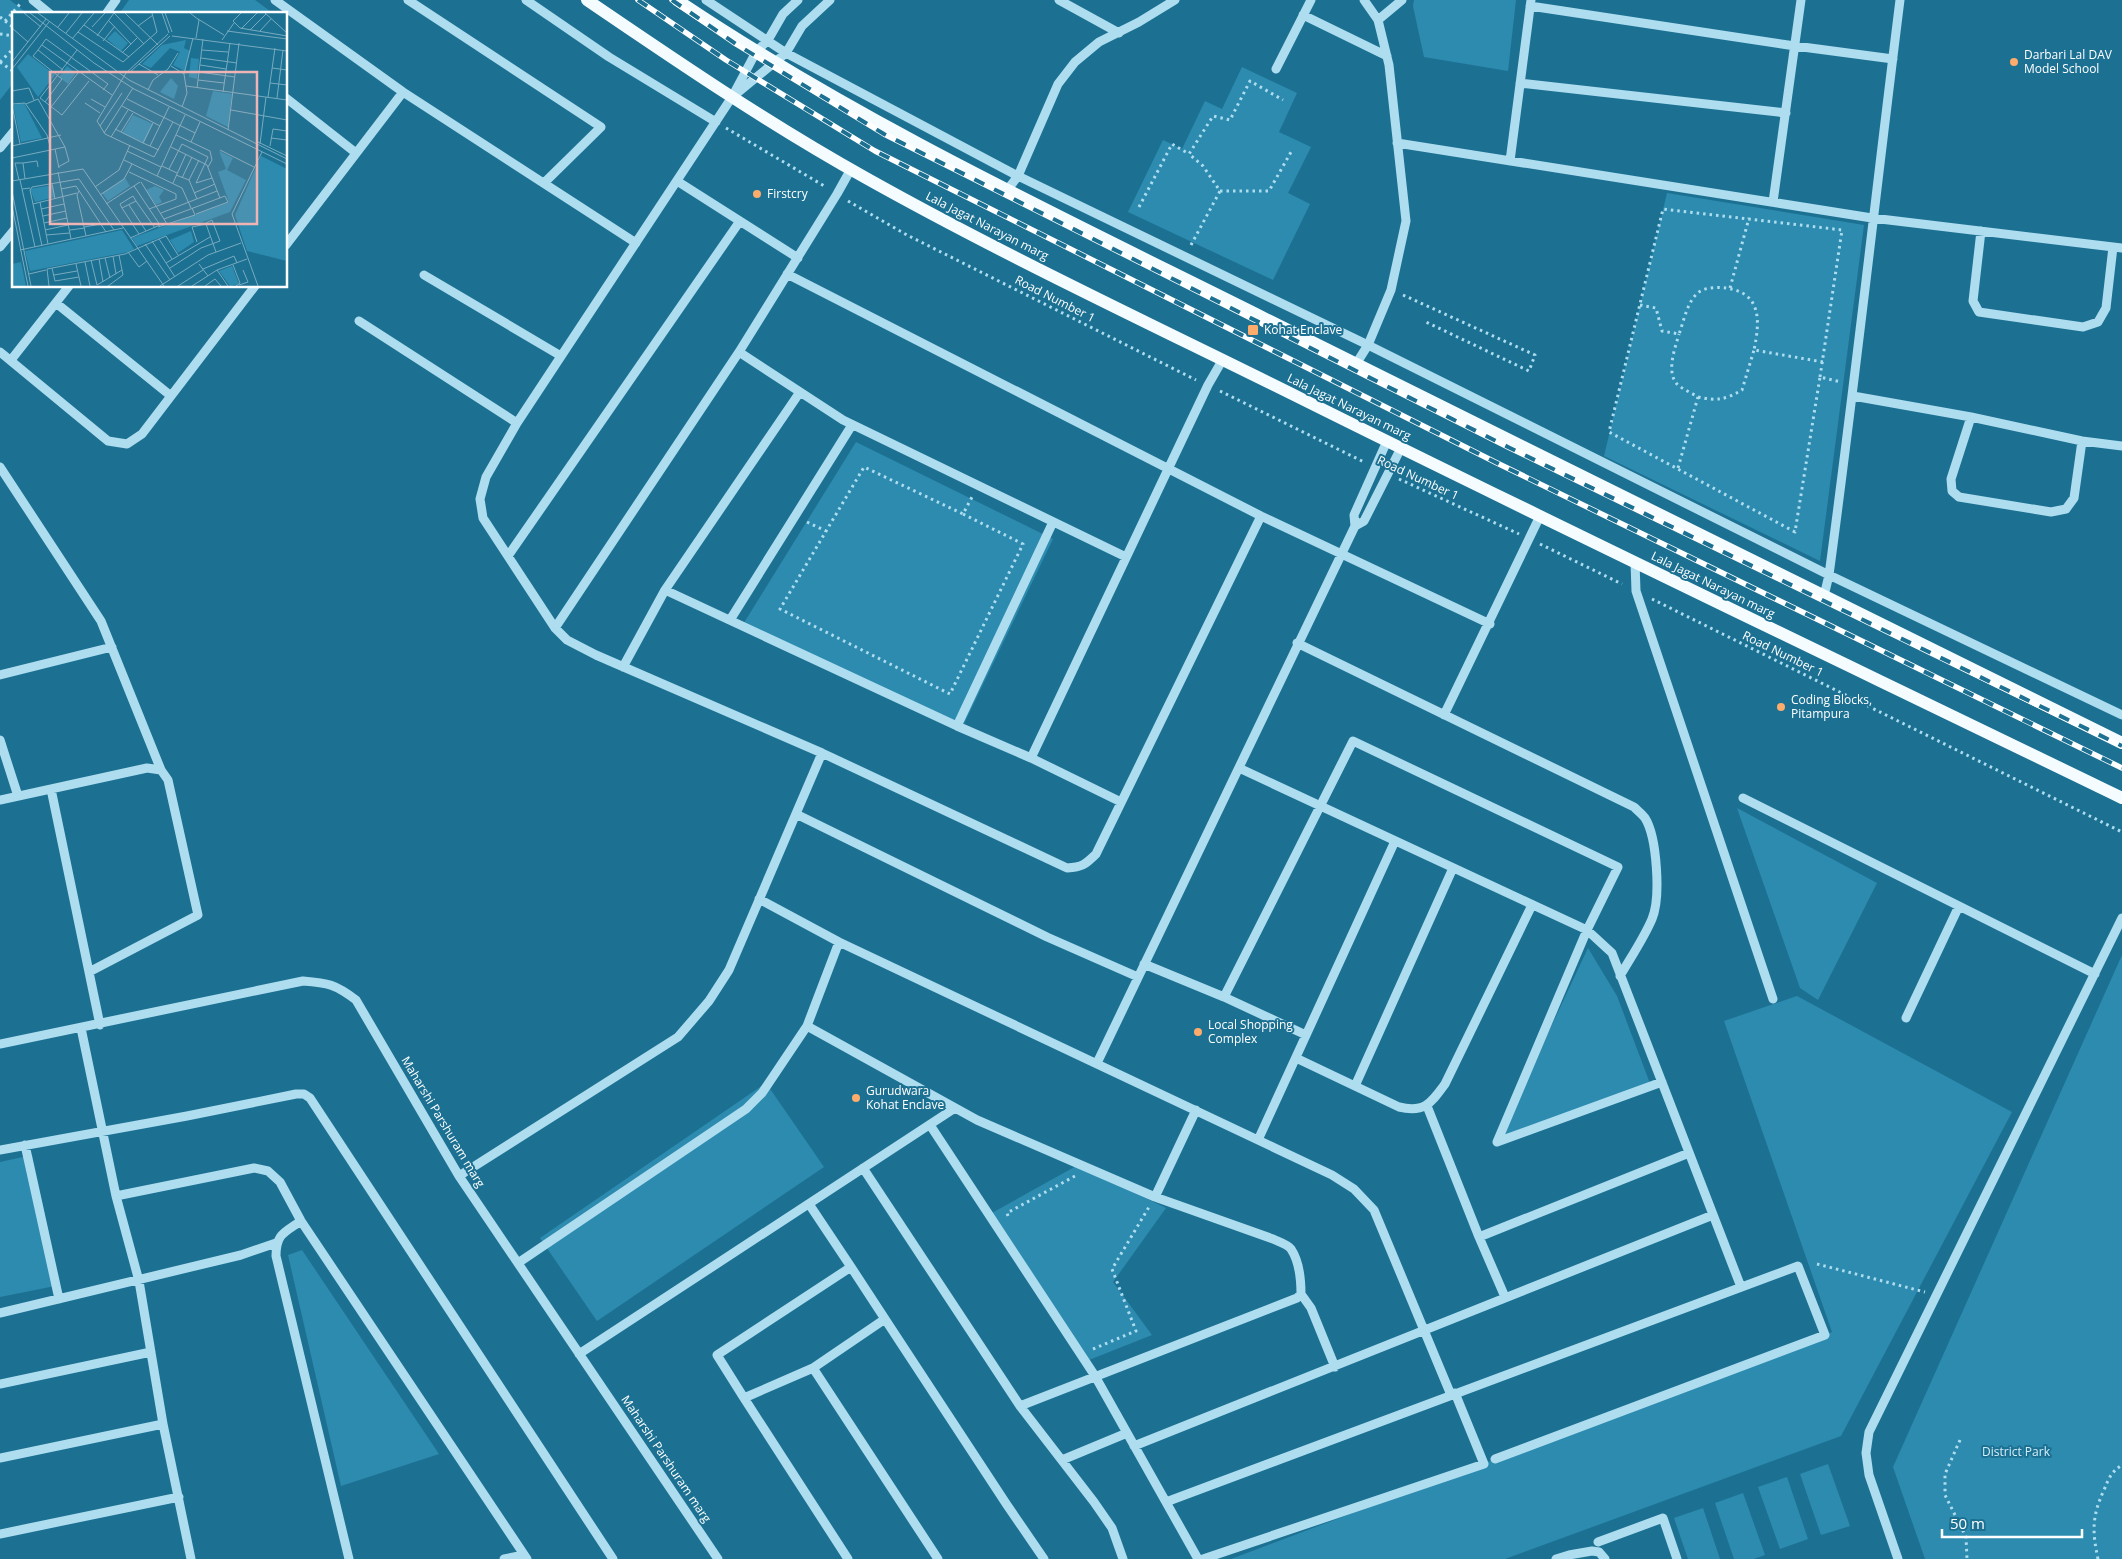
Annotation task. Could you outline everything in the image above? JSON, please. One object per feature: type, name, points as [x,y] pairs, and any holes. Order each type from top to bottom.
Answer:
[{"type":"main road","name":"Lala Jagat Narayan marg","points":[[587,0],[732,97],[850,169],[1000,248],[1401,448],[2122,798]]},
{"type":"main road","points":[[677,0],[774,63],[903,136],[1356,364],[2122,743]]},
{"type":"street","points":[[32,0],[47,12]]},
{"type":"street","points":[[107,12],[116,0]]},
{"type":"street","points":[[275,0],[285,11]]},
{"type":"street","points":[[408,0],[601,127],[544,183]]},
{"type":"street","points":[[526,0],[609,57],[716,122]]},
{"type":"street","points":[[706,0],[786,53],[1018,176],[1368,345],[1829,575],[2122,715]]},
{"type":"street","points":[[798,0],[783,14],[768,40],[756,52],[732,97],[561,356],[486,477],[480,500],[483,518],[555,628],[568,640],[623,667],[822,753],[1067,868],[1084,865],[1096,854],[1261,516]]},
{"type":"street","points":[[732,97],[786,53],[802,26],[830,0]]},
{"type":"street","points":[[1059,0],[1119,32]]},
{"type":"street","points":[[1008,189],[1018,176],[1058,84],[1075,62],[1099,42],[1174,0]]},
{"type":"street","points":[[1276,69],[1311,0]]},
{"type":"street","points":[[1356,364],[1368,345],[1391,290],[1406,221],[1387,56],[1378,20],[1364,0]]},
{"type":"street","points":[[1378,20],[1402,0]]},
{"type":"street","points":[[1774,202],[1801,0]]},
{"type":"street","points":[[1824,596],[1829,575],[1853,396],[1872,218],[1900,0]]},
{"type":"street","points":[[1510,161],[1531,3],[1795,46],[1893,59]]},
{"type":"street","points":[[288,13],[403,92],[636,243]]},
{"type":"street","points":[[1303,15],[1387,56]]},
{"type":"street","points":[[1520,83],[1786,113]]},
{"type":"street","points":[[288,242],[403,92]]},
{"type":"street","points":[[288,100],[356,154]]},
{"type":"street","points":[[0,148],[12,133]]},
{"type":"street","points":[[1398,144],[1872,218],[1981,231],[2117,248],[2106,308],[2098,322],[2083,327],[1979,312],[1973,301],[1981,231]]},
{"type":"street","points":[[555,628],[739,352],[837,194],[850,169]]},
{"type":"street","points":[[677,181],[798,258]]},
{"type":"street","points":[[508,556],[740,221]]},
{"type":"street","points":[[0,248],[12,233]]},
{"type":"street","points":[[787,274],[1261,516],[1490,624]]},
{"type":"street","points":[[424,275],[561,356]]},
{"type":"street","points":[[11,360],[67,288]]},
{"type":"street","points":[[0,352],[108,441],[127,444],[142,434],[253,288]]},
{"type":"street","points":[[56,303],[171,396]]},
{"type":"street","points":[[359,322],[518,423]]},
{"type":"street","points":[[739,352],[852,425],[1126,557]]},
{"type":"street","points":[[1031,758],[1208,385],[1223,360]]},
{"type":"street","points":[[623,667],[665,590],[800,392]]},
{"type":"street","points":[[1853,396],[1971,416],[2082,440],[2122,446]]},
{"type":"street","points":[[1971,416],[1951,479],[1952,491],[1959,497],[2051,512],[2066,509],[2074,498],[2082,440]]},
{"type":"street","points":[[730,620],[852,425]]},
{"type":"street","points":[[1096,1063],[1355,526],[1354,515],[1387,441]]},
{"type":"street","points":[[1355,526],[1364,521],[1401,448]]},
{"type":"street","points":[[0,466],[101,621],[161,770],[168,780],[198,915],[89,972]]},
{"type":"street","points":[[1444,715],[1490,624],[1540,516]]},
{"type":"street","points":[[957,726],[1053,522]]},
{"type":"street","points":[[1635,562],[1636,591],[1773,999]]},
{"type":"street","points":[[665,590],[957,726],[1031,758],[1121,802]]},
{"type":"street","points":[[1297,644],[1634,807],[1645,818],[1652,836],[1658,899],[1652,919],[1620,976]]},
{"type":"street","points":[[0,675],[112,647]]},
{"type":"street","points":[[0,740],[18,796]]},
{"type":"street","points":[[1224,997],[1319,805],[1353,741],[1618,867],[1587,930],[1497,1142],[1662,1082]]},
{"type":"street","points":[[459,1176],[678,1037],[709,1001],[729,970],[822,753]]},
{"type":"street","points":[[0,800],[147,768],[161,770]]},
{"type":"street","points":[[1239,768],[1587,930],[1612,953],[1741,1287]]},
{"type":"street","points":[[51,789],[100,1025]]},
{"type":"street","points":[[1744,798],[2095,974]]},
{"type":"street","points":[[796,814],[1047,937],[1138,977]]},
{"type":"street","points":[[1258,1140],[1395,841]]},
{"type":"street","points":[[1355,1086],[1453,868]]},
{"type":"street","points":[[759,899],[839,942],[1332,1175],[1354,1189],[1374,1210],[1424,1332],[1484,1464],[1203,1559]]},
{"type":"street","points":[[1296,1058],[1399,1107],[1413,1110],[1427,1106],[1445,1084],[1532,905]]},
{"type":"street","points":[[1906,1018],[1959,906]]},
{"type":"street","points":[[1898,1559],[1868,1475],[1866,1453],[1869,1432],[2122,918]]},
{"type":"street","points":[[518,1263],[746,1109],[762,1093],[807,1026],[839,942]]},
{"type":"street","points":[[1144,964],[1224,997],[1306,1035]]},
{"type":"street","name":"Maharshi Parshuram marg","points":[[0,1044],[100,1025],[303,981],[329,983],[344,990],[356,1000],[459,1176],[718,1559]]},
{"type":"street","points":[[807,1026],[977,1120],[1155,1197],[1284,1244],[1291,1249],[1298,1269],[1301,1294],[1311,1308],[1335,1367]]},
{"type":"street","points":[[81,1028],[116,1196],[139,1281],[164,1424],[191,1559]]},
{"type":"street","points":[[0,1150],[296,1094],[304,1094],[310,1098],[613,1559]]},
{"type":"street","points":[[1427,1106],[1478,1237],[1505,1297]]},
{"type":"street","points":[[579,1354],[955,1108]]},
{"type":"street","points":[[1155,1197],[1196,1110]]},
{"type":"street","points":[[930,1125],[1095,1376],[1198,1559]]},
{"type":"street","points":[[25,1145],[59,1299]]},
{"type":"street","points":[[1478,1237],[1689,1153]]},
{"type":"street","points":[[116,1196],[254,1168],[268,1171],[280,1182],[301,1221],[526,1557],[504,1559]]},
{"type":"street","points":[[864,1168],[1020,1406],[1112,1528],[1123,1559]]},
{"type":"street","points":[[808,1204],[1044,1559]]},
{"type":"street","points":[[1134,1446],[1424,1332],[1505,1297],[1713,1215]]},
{"type":"street","points":[[0,1313],[241,1255],[276,1242],[282,1235],[301,1221]]},
{"type":"street","points":[[276,1242],[276,1256],[348,1559]]},
{"type":"street","points":[[848,1559],[717,1355],[851,1266]]},
{"type":"street","points":[[1166,1502],[1798,1266],[1825,1334],[1495,1460]]},
{"type":"street","points":[[1020,1406],[1297,1298],[1301,1294]]},
{"type":"street","points":[[744,1398],[813,1368],[886,1319],[883,1316]]},
{"type":"street","points":[[0,1384],[151,1352]]},
{"type":"street","points":[[813,1368],[938,1559]]},
{"type":"street","points":[[0,1458],[164,1424]]},
{"type":"street","points":[[1062,1460],[1127,1433]]},
{"type":"street","points":[[0,1534],[179,1497]]},
{"type":"street","points":[[1598,1542],[1663,1518],[1677,1559]]},
{"type":"street","points":[[1556,1559],[1599,1552],[1605,1559]]},
{"type":"path","points":[[13,12],[24,0]]},
{"type":"path","points":[[5,21],[12,13]]},
{"type":"path","points":[[0,17],[12,26]]},
{"type":"path","points":[[12,50],[0,62],[12,71]]},
{"type":"path","points":[[1189,154],[1212,116],[1230,120],[1250,82],[1283,100]]},
{"type":"path","name":"Road Number 1","points":[[716,122],[908,235],[1375,468]]},
{"type":"path","points":[[1139,207],[1172,144],[1189,154],[1203,166],[1220,190]]},
{"type":"path","points":[[1220,190],[1269,192],[1291,152]]},
{"type":"path","points":[[1185,257],[1220,190]]},
{"type":"path","points":[[1663,209],[1842,230],[1796,532],[1609,432],[1640,305],[1663,209]]},
{"type":"path","points":[[1730,288],[1749,218]]},
{"type":"path","points":[[1710,288],[1730,288],[1751,298],[1758,313],[1758,334],[1742,390],[1728,398],[1710,399],[1698,397],[1677,384],[1673,373],[1673,361],[1680,334],[1688,308],[1699,292],[1710,288]]},
{"type":"path","points":[[1391,290],[1535,354],[1529,371],[1426,322]]},
{"type":"path","points":[[1640,305],[1656,308],[1662,331],[1680,334]]},
{"type":"path","points":[[1754,350],[1823,362]]},
{"type":"path","points":[[1820,377],[1854,385]]},
{"type":"path","points":[[1678,468],[1698,397]]},
{"type":"path","points":[[864,467],[963,514],[1023,544],[950,694],[780,610],[864,467]]},
{"type":"path","name":"Road Number 1","points":[[1388,474],[1636,591],[2122,832]]},
{"type":"path","points":[[963,514],[978,485]]},
{"type":"path","points":[[795,516],[826,531]]},
{"type":"path","points":[[1012,1221],[1007,1213],[1088,1168]]},
{"type":"path","points":[[1087,1342],[1092,1350],[1136,1331],[1112,1269],[1155,1197]]},
{"type":"path","points":[[1817,1264],[1937,1295]]},
{"type":"path","points":[[1960,1440],[1945,1474],[1945,1495],[1966,1537],[1967,1559]]},
{"type":"path","points":[[2098,1559],[2094,1539],[2095,1508],[2112,1471],[2122,1465]]},
{"type":"green space","points":[[0,0],[10,0],[25,12],[12,12],[12,85],[0,100]]},
{"type":"green space","points":[[129,0],[255,0],[270,11],[270,12],[120,12]]},
{"type":"green space","points":[[1414,0],[1516,0],[1508,71],[1424,57],[1413,6]]},
{"type":"green space","points":[[1242,67],[1297,93],[1279,132],[1311,147],[1288,193],[1310,204],[1273,280],[1128,212],[1163,140],[1182,149],[1205,101],[1222,109]]},
{"type":"green space","points":[[1667,193],[1864,225],[1820,561],[1604,456]]},
{"type":"green space","points":[[856,442],[1053,539],[962,728],[742,626]]},
{"type":"green space","points":[[1737,808],[1877,883],[1818,1000],[1800,988]]},
{"type":"green space","points":[[1588,948],[1617,996],[1651,1086],[1497,1142]]},
{"type":"green space","name":"District Park","points":[[2122,955],[2122,1559],[1925,1559],[1893,1467]]},
{"type":"green space","points":[[1797,996],[2012,1112],[1841,1436],[1505,1559],[1231,1559],[1832,1332],[1724,1021]]},
{"type":"green space","points":[[766,1083],[824,1167],[597,1321],[540,1238]]},
{"type":"green space","points":[[32,1155],[60,1285],[0,1297],[0,1162]]},
{"type":"green space","points":[[1078,1165],[1166,1208],[1113,1282],[1152,1335],[1084,1362],[990,1214]]},
{"type":"green space","points":[[302,1250],[439,1454],[341,1486],[288,1255]]},
{"type":"green space","points":[[1828,1464],[1850,1526],[1821,1535],[1800,1474]]},
{"type":"green space","points":[[1787,1477],[1808,1539],[1780,1549],[1758,1487]]},
{"type":"green space","points":[[1743,1493],[1765,1555],[1754,1559],[1734,1559],[1715,1503]]},
{"type":"green space","points":[[1703,1508],[1720,1559],[1688,1559],[1674,1518]]},
{"type":"railway","points":[[638,0],[726,60],[875,151],[1499,464],[2122,768]]},
{"type":"railway","points":[[672,0],[736,44],[884,134],[1508,447],[2122,746]]},
{"type":"place","name":"Darbari Lal DAV Model School","points":[[2014,62]]},
{"type":"place","name":"Firstcry","points":[[757,194]]},
{"type":"place","name":"Kohat Enclave","points":[[1253,330]]},
{"type":"place","name":"Coding Blocks, Pitampura","points":[[1781,707]]},
{"type":"place","name":"Local Shopping Complex","points":[[1198,1032]]},
{"type":"place","name":"Gurudwara Kohat Enclave","points":[[856,1098]]}]
